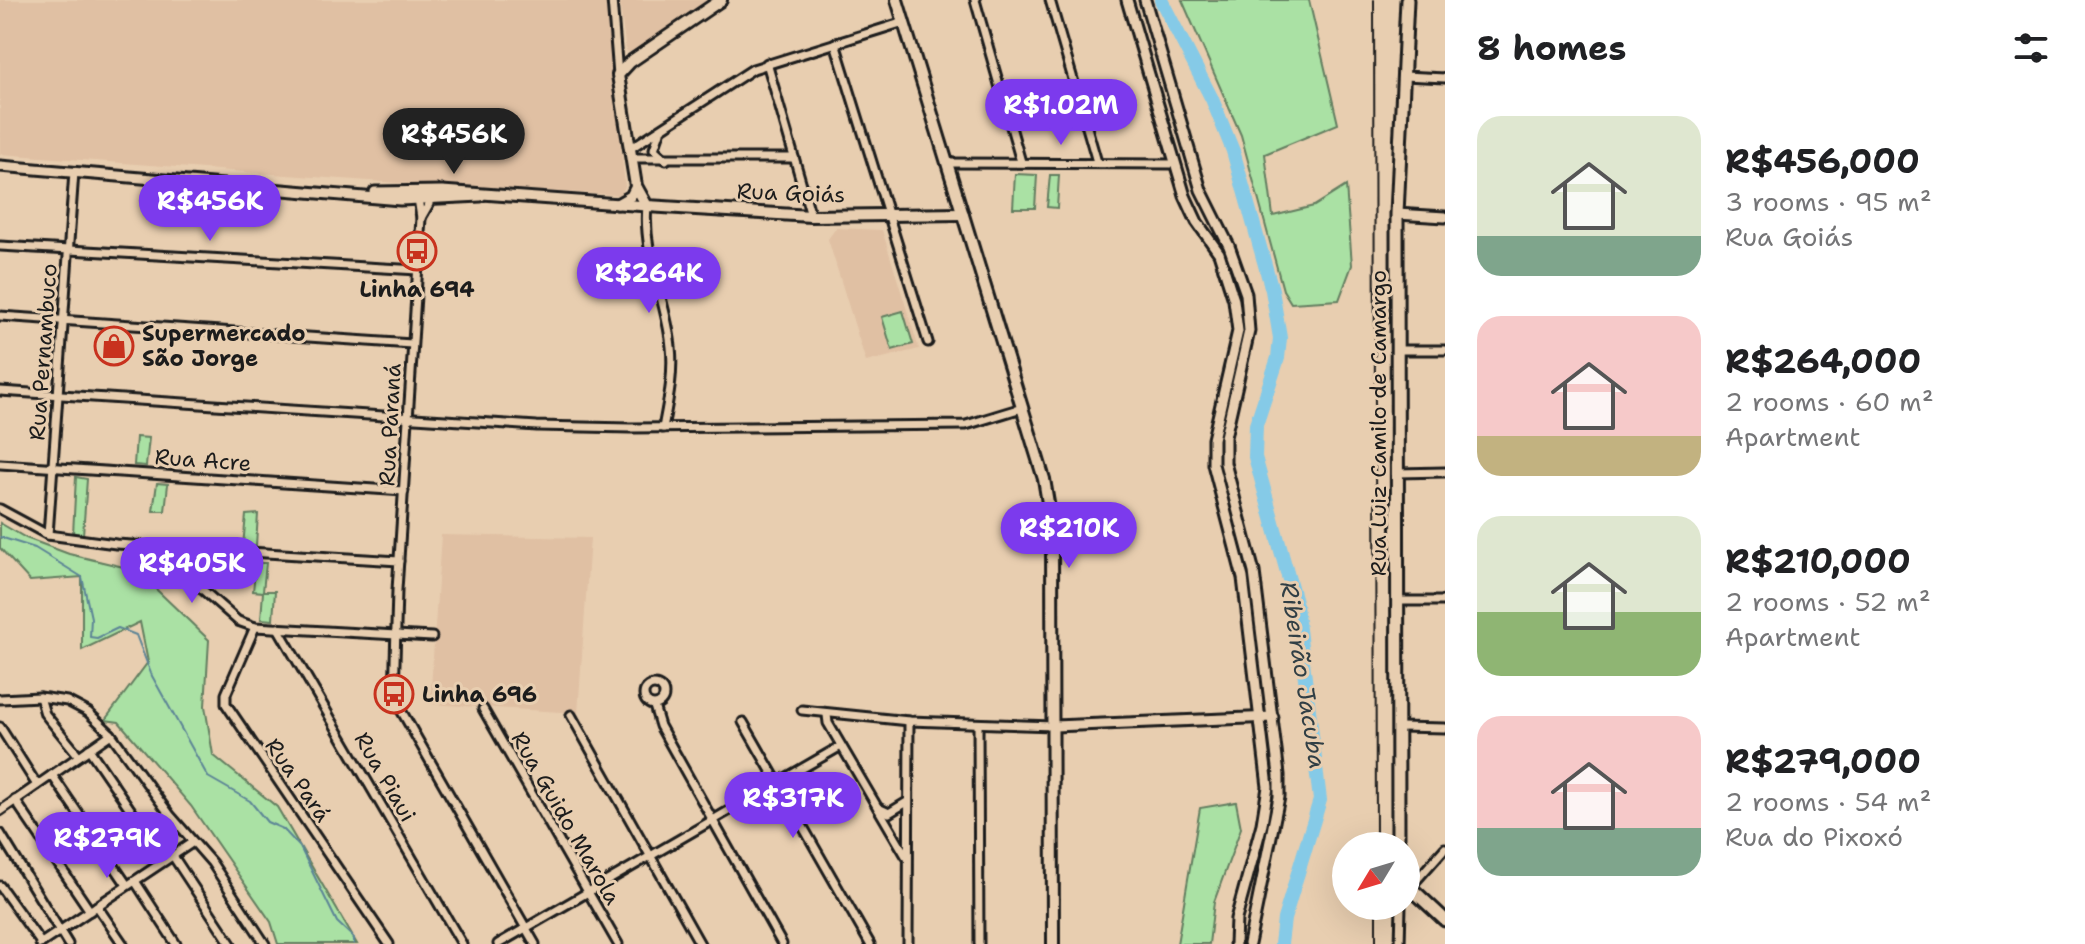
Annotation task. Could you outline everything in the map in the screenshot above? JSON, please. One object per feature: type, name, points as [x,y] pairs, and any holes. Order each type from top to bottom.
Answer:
[{"type":"main road","points":[[647,206],[636,186],[618,75],[630,62],[721,0]]},
{"type":"main road","points":[[897,0],[1044,479],[1052,527],[1053,944]]},
{"type":"main road","name":"Rua Luiz Camilo de Camargo","points":[[1398,832],[1397,214],[1407,0]]},
{"type":"main road","name":"Rua Goiás","points":[[647,206],[811,216],[963,214]]},
{"type":"main road","points":[[1420,896],[1445,920]]},
{"type":"street","points":[[612,0],[618,75]]},
{"type":"street","points":[[975,0],[1021,162]]},
{"type":"street","points":[[1050,0],[1097,162]]},
{"type":"street","points":[[1127,0],[1178,175],[1197,222],[1219,253],[1234,300],[1238,331],[1213,439],[1213,464],[1243,578],[1268,787],[1262,824],[1236,919],[1235,944]]},
{"type":"street","points":[[1145,0],[1196,171],[1246,294],[1249,331],[1225,437],[1225,463],[1254,572],[1273,717],[1279,797],[1249,944]]},
{"type":"street","points":[[631,153],[661,130],[767,63],[904,22]]},
{"type":"street","points":[[835,43],[928,342]]},
{"type":"street","points":[[767,63],[811,216]]},
{"type":"street","points":[[1404,76],[1445,78]]},
{"type":"street","points":[[661,130],[653,145],[666,160]]},
{"type":"street","points":[[1172,152],[1189,148]]},
{"type":"street","points":[[631,153],[666,160],[794,158]]},
{"type":"street","points":[[947,163],[1175,164]]},
{"type":"street","name":"Rua Goiás","points":[[0,166],[417,201],[427,193]]},
{"type":"street","points":[[1178,175],[1196,171]]},
{"type":"street","name":"Rua Pernambuco","points":[[48,535],[74,172]]},
{"type":"street","points":[[617,204],[628,199],[636,186]]},
{"type":"street","name":"Rua Goiás","points":[[348,193],[427,193],[647,206]]},
{"type":"street","name":"Rua Paraná","points":[[427,193],[421,218],[412,344],[394,698],[535,944]]},
{"type":"street","name":"Rua Paraná","points":[[417,201],[421,218]]},
{"type":"street","points":[[647,206],[649,238],[671,345],[670,389],[663,428]]},
{"type":"street","points":[[1397,214],[1445,217]]},
{"type":"street","points":[[0,246],[418,270]]},
{"type":"street","points":[[0,316],[412,344]]},
{"type":"street","points":[[1398,350],[1445,350]]},
{"type":"street","points":[[0,391],[408,415],[537,426],[966,425],[1022,408]]},
{"type":"street","name":"Rua Acre","points":[[0,464],[404,491]]},
{"type":"street","points":[[1398,473],[1445,472]]},
{"type":"street","points":[[0,509],[48,535],[153,546],[399,561]]},
{"type":"street","points":[[153,546],[224,612],[255,627],[432,637]]},
{"type":"street","points":[[1399,601],[1445,601]]},
{"type":"street","name":"Rua Pará","points":[[255,627],[226,694],[226,704],[389,944]]},
{"type":"street","name":"Rua Piaui","points":[[278,628],[462,944]]},
{"type":"street","points":[[40,697],[45,714],[79,756]]},
{"type":"street","points":[[0,699],[40,697],[78,705],[111,734],[212,863],[265,944]]},
{"type":"street","points":[[654,706],[660,726],[782,944]]},
{"type":"street","name":"Rua Guido Marola","points":[[483,709],[618,944]]},
{"type":"street","points":[[802,710],[827,715],[909,721],[1054,726],[1273,717]]},
{"type":"street","points":[[571,715],[700,944]]},
{"type":"street","points":[[827,715],[841,746],[907,858]]},
{"type":"street","points":[[908,944],[909,721]]},
{"type":"street","points":[[743,722],[870,944]]},
{"type":"street","points":[[978,724],[979,944]]},
{"type":"street","points":[[0,727],[37,785]]},
{"type":"street","points":[[1399,727],[1445,728]]},
{"type":"street","points":[[0,810],[111,734]]},
{"type":"street","points":[[498,944],[841,746]]},
{"type":"street","points":[[89,749],[165,860]]},
{"type":"street","points":[[52,775],[176,944]]},
{"type":"street","points":[[15,800],[123,944]]},
{"type":"street","points":[[877,808],[889,813],[907,802]]},
{"type":"street","points":[[0,833],[68,944]]},
{"type":"street","points":[[0,886],[40,944],[193,842]]},
{"type":"street","points":[[1420,872],[1445,848]]},
{"type":"street","points":[[173,856],[231,944]]},
{"type":"street","points":[[1400,944],[1401,920]]},
{"type":"shaded area","points":[[0,0],[607,0],[625,187],[620,195],[424,185],[0,154]]},
{"type":"shaded area","points":[[623,0],[716,0],[634,54],[626,51],[620,5]]},
{"type":"shaded area","points":[[836,228],[882,230],[919,349],[866,362],[828,239]]},
{"type":"shaded area","points":[[441,535],[590,538],[578,713],[430,704]]},
{"type":"green space","points":[[1182,0],[1309,0],[1338,124],[1265,154],[1273,216],[1314,206],[1346,186],[1352,265],[1339,300],[1291,303],[1283,290],[1241,135]]},
{"type":"green space","points":[[1015,174],[1037,175],[1035,208],[1013,208]]},
{"type":"green space","points":[[1050,175],[1059,175],[1057,208],[1047,207]]},
{"type":"green space","points":[[903,311],[913,344],[892,350],[882,317]]},
{"type":"green space","points":[[136,437],[149,438],[146,466],[134,465]]},
{"type":"green space","points":[[76,477],[87,479],[83,535],[73,534]]},
{"type":"green space","points":[[157,483],[168,484],[165,511],[153,511]]},
{"type":"green space","points":[[258,514],[256,545],[243,546],[246,515]]},
{"type":"green space","points":[[0,523],[26,538],[69,554],[136,570],[209,640],[205,706],[213,755],[277,807],[357,944],[278,944],[271,922],[191,806],[119,722],[105,720],[148,662],[140,622],[82,650],[82,577],[30,581],[0,548]]},
{"type":"green space","points":[[256,563],[266,563],[263,591],[275,591],[273,620],[261,619],[263,592],[253,591]]},
{"type":"green space","points":[[1236,802],[1241,828],[1214,902],[1209,944],[1177,944],[1200,808]]},
{"type":"waterway","name":"Ribeirão Jacuba","points":[[1161,0],[1212,99],[1233,151],[1272,290],[1280,338],[1278,358],[1256,425],[1255,457],[1296,605],[1320,800],[1284,919],[1281,944]]},
{"type":"waterway","points":[[0,537],[35,548],[82,577],[91,618],[90,637],[97,638],[118,628],[136,635],[152,676],[208,777],[250,801],[267,822],[283,829],[300,847],[337,922],[354,938],[354,944]]},
{"type":"railway","points":[[1374,0],[1376,832]]},
{"type":"railway","points":[[1376,920],[1376,944]]},
{"type":"place","name":"Linha 694","points":[[417,251]]},
{"type":"place","name":"Supermercado São Jorge","points":[[114,346]]},
{"type":"place","name":"Linha 696","points":[[394,694]]}]
